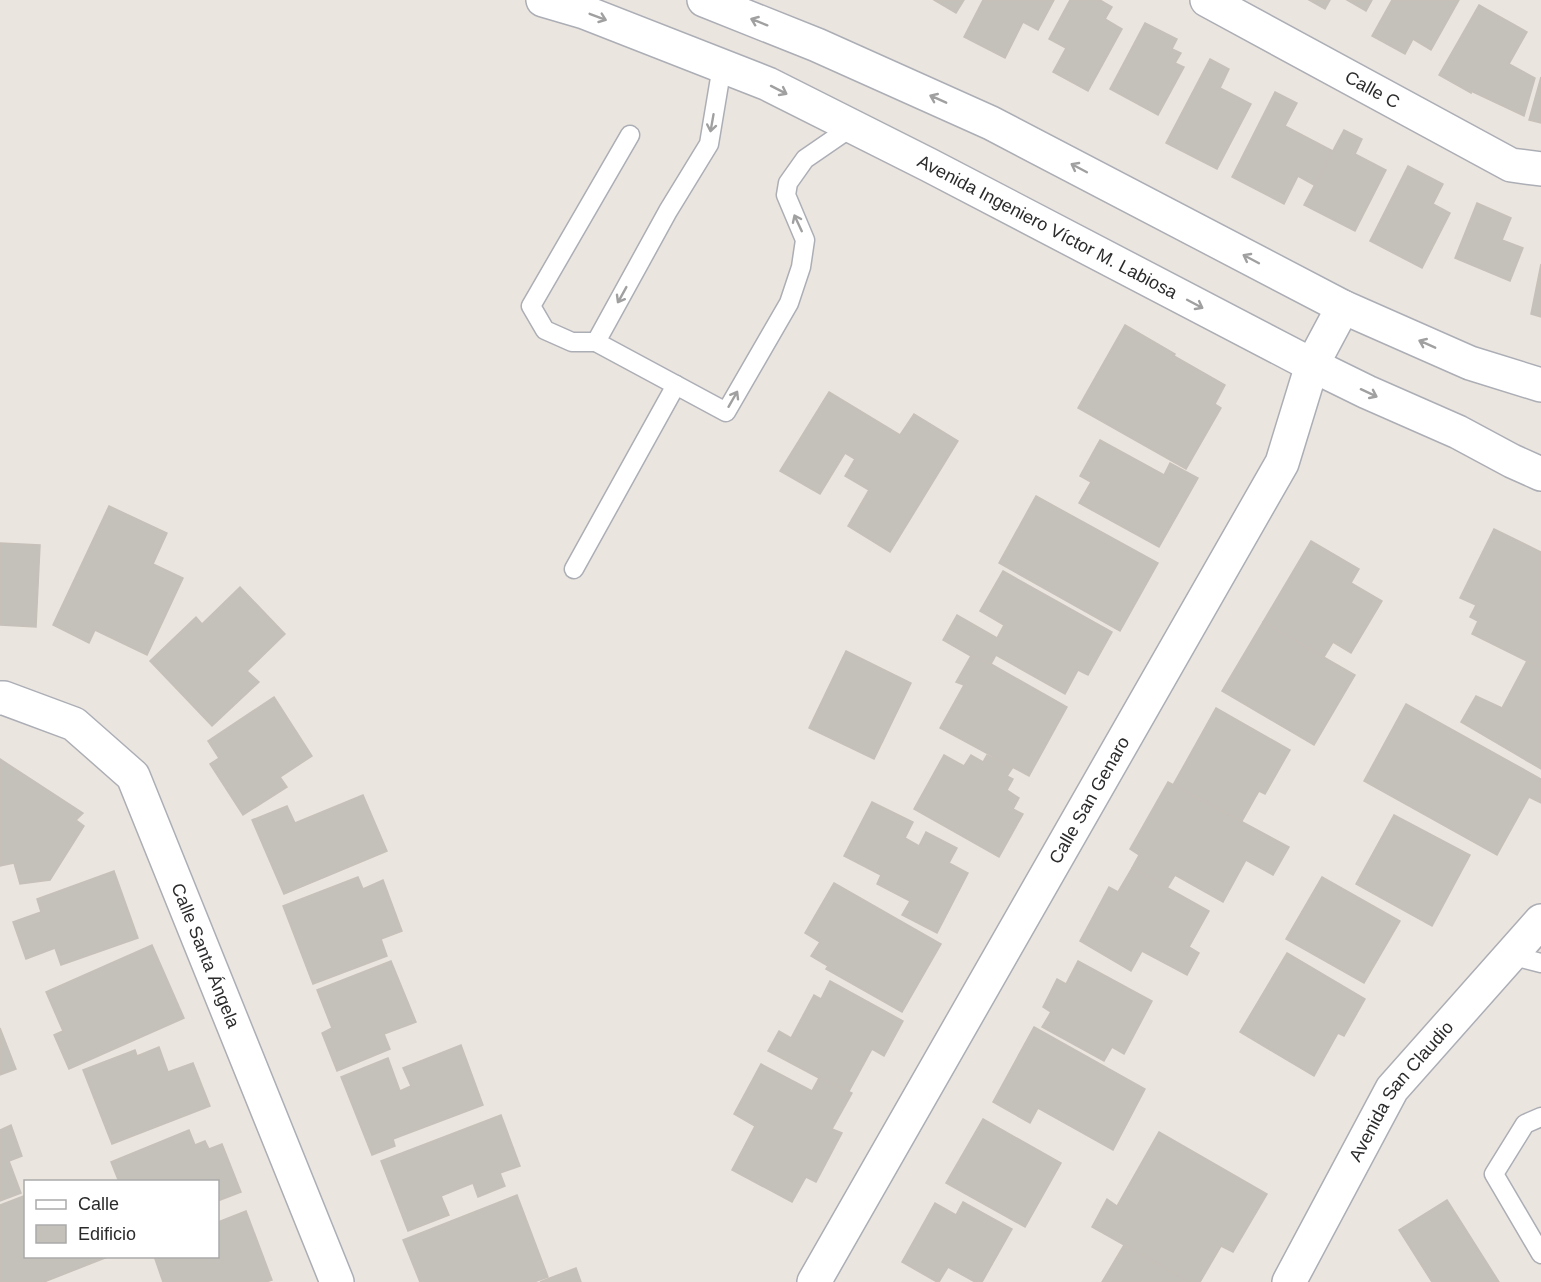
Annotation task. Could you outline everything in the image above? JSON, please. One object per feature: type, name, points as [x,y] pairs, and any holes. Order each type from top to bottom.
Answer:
[{"type":"street","name":"Avenida Ingeniero Víctor M. Labiosa","points":[[543,0],[584,12],[768,84],[1312,365],[1458,432],[1541,474]]},
{"type":"street","points":[[704,0],[817,45],[991,123],[1343,307],[1470,363],[1541,385]]},
{"type":"street","name":"Calle C","points":[[1208,0],[1511,165],[1541,169]]},
{"type":"street","name":"Calle San Genaro","points":[[814,1282],[1282,463],[1312,365],[1343,307]]},
{"type":"street","points":[[1470,363],[1541,365]]},
{"type":"street","name":"Calle Santa Ángela","points":[[0,698],[74,723],[133,776],[337,1282]]},
{"type":"street","name":"Avenida San Claudio","points":[[1289,1282],[1392,1089],[1541,921]]},
{"type":"lane","points":[[596,342],[668,211],[709,144],[722,66]]},
{"type":"lane","points":[[630,135],[531,306],[545,330],[572,342],[596,342],[726,412],[789,303],[801,267],[805,240],[786,195],[788,183],[805,159],[853,126]]},
{"type":"lane","points":[[574,569],[676,385]]},
{"type":"lane","points":[[1510,955],[1541,963]]},
{"type":"lane","points":[[1541,1117],[1526,1124],[1494,1174],[1541,1254]]},
{"type":"building","points":[[934,0],[964,0],[956,13]]},
{"type":"building","points":[[983,0],[1054,0],[1038,30],[1023,22],[1005,58],[964,37]]},
{"type":"building","points":[[1070,0],[1100,0],[1112,7],[1105,19],[1122,29],[1088,91],[1053,72],[1066,48],[1049,39]]},
{"type":"building","points":[[1309,0],[1330,0],[1325,9]]},
{"type":"building","points":[[1347,0],[1372,0],[1366,11]]},
{"type":"building","points":[[1392,0],[1459,0],[1431,50],[1413,39],[1405,54],[1372,36]]},
{"type":"building","points":[[1479,5],[1527,32],[1509,64],[1535,78],[1524,116],[1471,91],[1471,93],[1439,75]]},
{"type":"building","points":[[1145,23],[1177,39],[1172,49],[1181,53],[1175,63],[1184,67],[1158,115],[1110,89]]},
{"type":"building","points":[[1210,59],[1229,69],[1220,88],[1251,104],[1217,169],[1166,143]]},
{"type":"building","points":[[1541,77],[1541,123],[1529,120]]},
{"type":"building","points":[[1275,92],[1297,103],[1285,126],[1333,151],[1314,185],[1298,176],[1284,204],[1232,177]]},
{"type":"building","points":[[1344,130],[1362,139],[1355,154],[1386,170],[1355,231],[1304,205]]},
{"type":"building","points":[[1408,166],[1443,184],[1433,204],[1450,213],[1422,268],[1370,241]]},
{"type":"building","points":[[1477,203],[1511,218],[1502,240],[1523,248],[1510,281],[1455,258]]},
{"type":"building","points":[[1541,264],[1541,317],[1531,314]]},
{"type":"building","points":[[1125,325],[1225,385],[1215,404],[1221,408],[1186,469],[1078,408]]},
{"type":"building","points":[[829,392],[900,435],[914,414],[958,441],[890,552],[848,526],[869,490],[845,476],[855,459],[845,453],[820,494],[780,471]]},
{"type":"building","points":[[1100,440],[1164,475],[1170,463],[1198,478],[1159,547],[1079,503],[1091,482],[1080,476]]},
{"type":"building","points":[[1036,496],[1158,563],[1120,631],[999,563]]},
{"type":"building","points":[[109,506],[167,533],[153,564],[183,578],[147,655],[95,630],[89,643],[53,625]]},
{"type":"building","points":[[1494,529],[1541,552],[1541,668],[1472,634],[1478,621],[1470,617],[1476,605],[1460,598]]},
{"type":"building","points":[[1311,541],[1359,569],[1351,583],[1382,601],[1351,653],[1333,642],[1324,657],[1263,622]]},
{"type":"building","points":[[0,543],[40,545],[36,627],[0,625]]},
{"type":"building","points":[[1003,571],[1112,632],[1088,675],[1078,670],[1065,694],[996,655],[991,664],[943,640],[957,615],[997,638],[1004,625],[980,611]]},
{"type":"building","points":[[240,587],[285,634],[247,671],[259,682],[212,726],[150,661],[196,617],[202,624]]},
{"type":"building","points":[[1263,622],[1355,675],[1314,745],[1222,691]]},
{"type":"building","points":[[846,651],[911,683],[874,759],[809,728]]},
{"type":"building","points":[[971,656],[991,664],[1067,707],[1029,776],[940,728],[964,685],[956,682]]},
{"type":"building","points":[[1527,661],[1541,668],[1541,769],[1461,722],[1476,696],[1502,708]]},
{"type":"building","points":[[274,697],[312,756],[280,777],[287,787],[243,815],[210,764],[219,758],[208,741]]},
{"type":"building","points":[[1406,704],[1541,779],[1541,803],[1529,797],[1497,855],[1364,781]]},
{"type":"building","points":[[1216,708],[1290,750],[1265,794],[1259,791],[1242,821],[1173,785]]},
{"type":"building","points":[[944,755],[964,766],[971,755],[983,762],[987,755],[1013,767],[1007,776],[1013,779],[1007,790],[1019,798],[1013,809],[1023,814],[999,857],[914,809]]},
{"type":"building","points":[[0,759],[83,813],[76,820],[84,826],[50,880],[20,884],[14,863],[0,866]]},
{"type":"building","points":[[1168,782],[1289,847],[1273,875],[1246,860],[1223,902],[1175,875],[1167,888],[1132,868],[1139,855],[1130,849]]},
{"type":"building","points":[[363,795],[387,851],[284,894],[252,820],[287,806],[295,823]]},
{"type":"building","points":[[872,802],[913,822],[905,838],[919,846],[926,832],[957,848],[949,863],[968,873],[937,933],[902,915],[910,901],[877,884],[881,875],[844,856]]},
{"type":"building","points":[[1394,815],[1470,855],[1432,926],[1356,884]]},
{"type":"building","points":[[1132,868],[1209,911],[1189,947],[1199,953],[1187,975],[1142,951],[1131,971],[1080,941],[1109,887],[1118,892]]},
{"type":"building","points":[[114,871],[138,938],[61,965],[55,948],[26,959],[13,922],[41,912],[37,899]]},
{"type":"building","points":[[358,877],[363,889],[383,880],[402,931],[381,939],[387,956],[313,984],[283,906]]},
{"type":"building","points":[[1322,877],[1400,921],[1364,983],[1286,939]]},
{"type":"building","points":[[834,883],[941,944],[902,1012],[826,969],[828,966],[811,956],[820,942],[805,933]]},
{"type":"building","points":[[152,945],[184,1018],[69,1069],[54,1035],[63,1031],[46,992]]},
{"type":"building","points":[[1287,953],[1365,999],[1344,1036],[1338,1033],[1314,1076],[1240,1032]]},
{"type":"building","points":[[391,961],[416,1022],[384,1034],[390,1049],[337,1071],[322,1033],[332,1028],[317,990]]},
{"type":"building","points":[[1078,961],[1152,1001],[1124,1054],[1112,1047],[1104,1061],[1042,1027],[1051,1012],[1043,1007],[1057,979],[1066,984]]},
{"type":"building","points":[[830,981],[903,1021],[884,1056],[872,1049],[849,1091],[768,1051],[779,1031],[791,1038],[814,995],[821,999]]},
{"type":"building","points":[[1034,1027],[1145,1089],[1113,1150],[1038,1108],[1030,1123],[993,1102]]},
{"type":"building","points":[[0,1028],[16,1069],[0,1075]]},
{"type":"building","points":[[461,1045],[483,1105],[393,1139],[395,1146],[372,1155],[341,1077],[388,1058],[400,1091],[411,1086],[403,1068]]},
{"type":"building","points":[[159,1047],[168,1072],[193,1063],[210,1106],[112,1144],[83,1070],[135,1050],[137,1056]]},
{"type":"building","points":[[761,1064],[812,1091],[819,1078],[852,1093],[832,1129],[842,1133],[816,1182],[806,1177],[792,1202],[732,1170],[755,1126],[734,1114]]},
{"type":"building","points":[[501,1115],[520,1166],[500,1173],[505,1186],[478,1197],[473,1183],[441,1196],[449,1215],[408,1231],[381,1161]]},
{"type":"building","points":[[983,1119],[1061,1163],[1025,1227],[946,1183]]},
{"type":"building","points":[[11,1125],[22,1156],[9,1161],[21,1193],[0,1201],[0,1130]]},
{"type":"building","points":[[189,1130],[195,1145],[205,1141],[209,1149],[222,1144],[241,1192],[219,1201],[219,1180],[118,1180],[111,1162]]},
{"type":"building","points":[[1159,1132],[1267,1194],[1233,1252],[1221,1246],[1200,1282],[1190,1282],[1092,1227],[1107,1199],[1117,1206]]},
{"type":"building","points":[[517,1195],[548,1277],[534,1282],[420,1282],[403,1240]]},
{"type":"building","points":[[24,1196],[24,1258],[105,1258],[44,1282],[0,1282],[0,1205]]},
{"type":"building","points":[[1447,1200],[1499,1282],[1432,1282],[1399,1230]]},
{"type":"building","points":[[963,1202],[1012,1229],[982,1282],[975,1282],[948,1267],[937,1282],[902,1262],[935,1203],[956,1215]]},
{"type":"building","points":[[246,1211],[272,1280],[266,1282],[163,1282],[155,1258],[219,1258],[219,1222]]},
{"type":"building","points":[[1124,1245],[1190,1282],[1102,1282]]},
{"type":"building","points":[[576,1268],[581,1282],[540,1282],[550,1278]]}]
